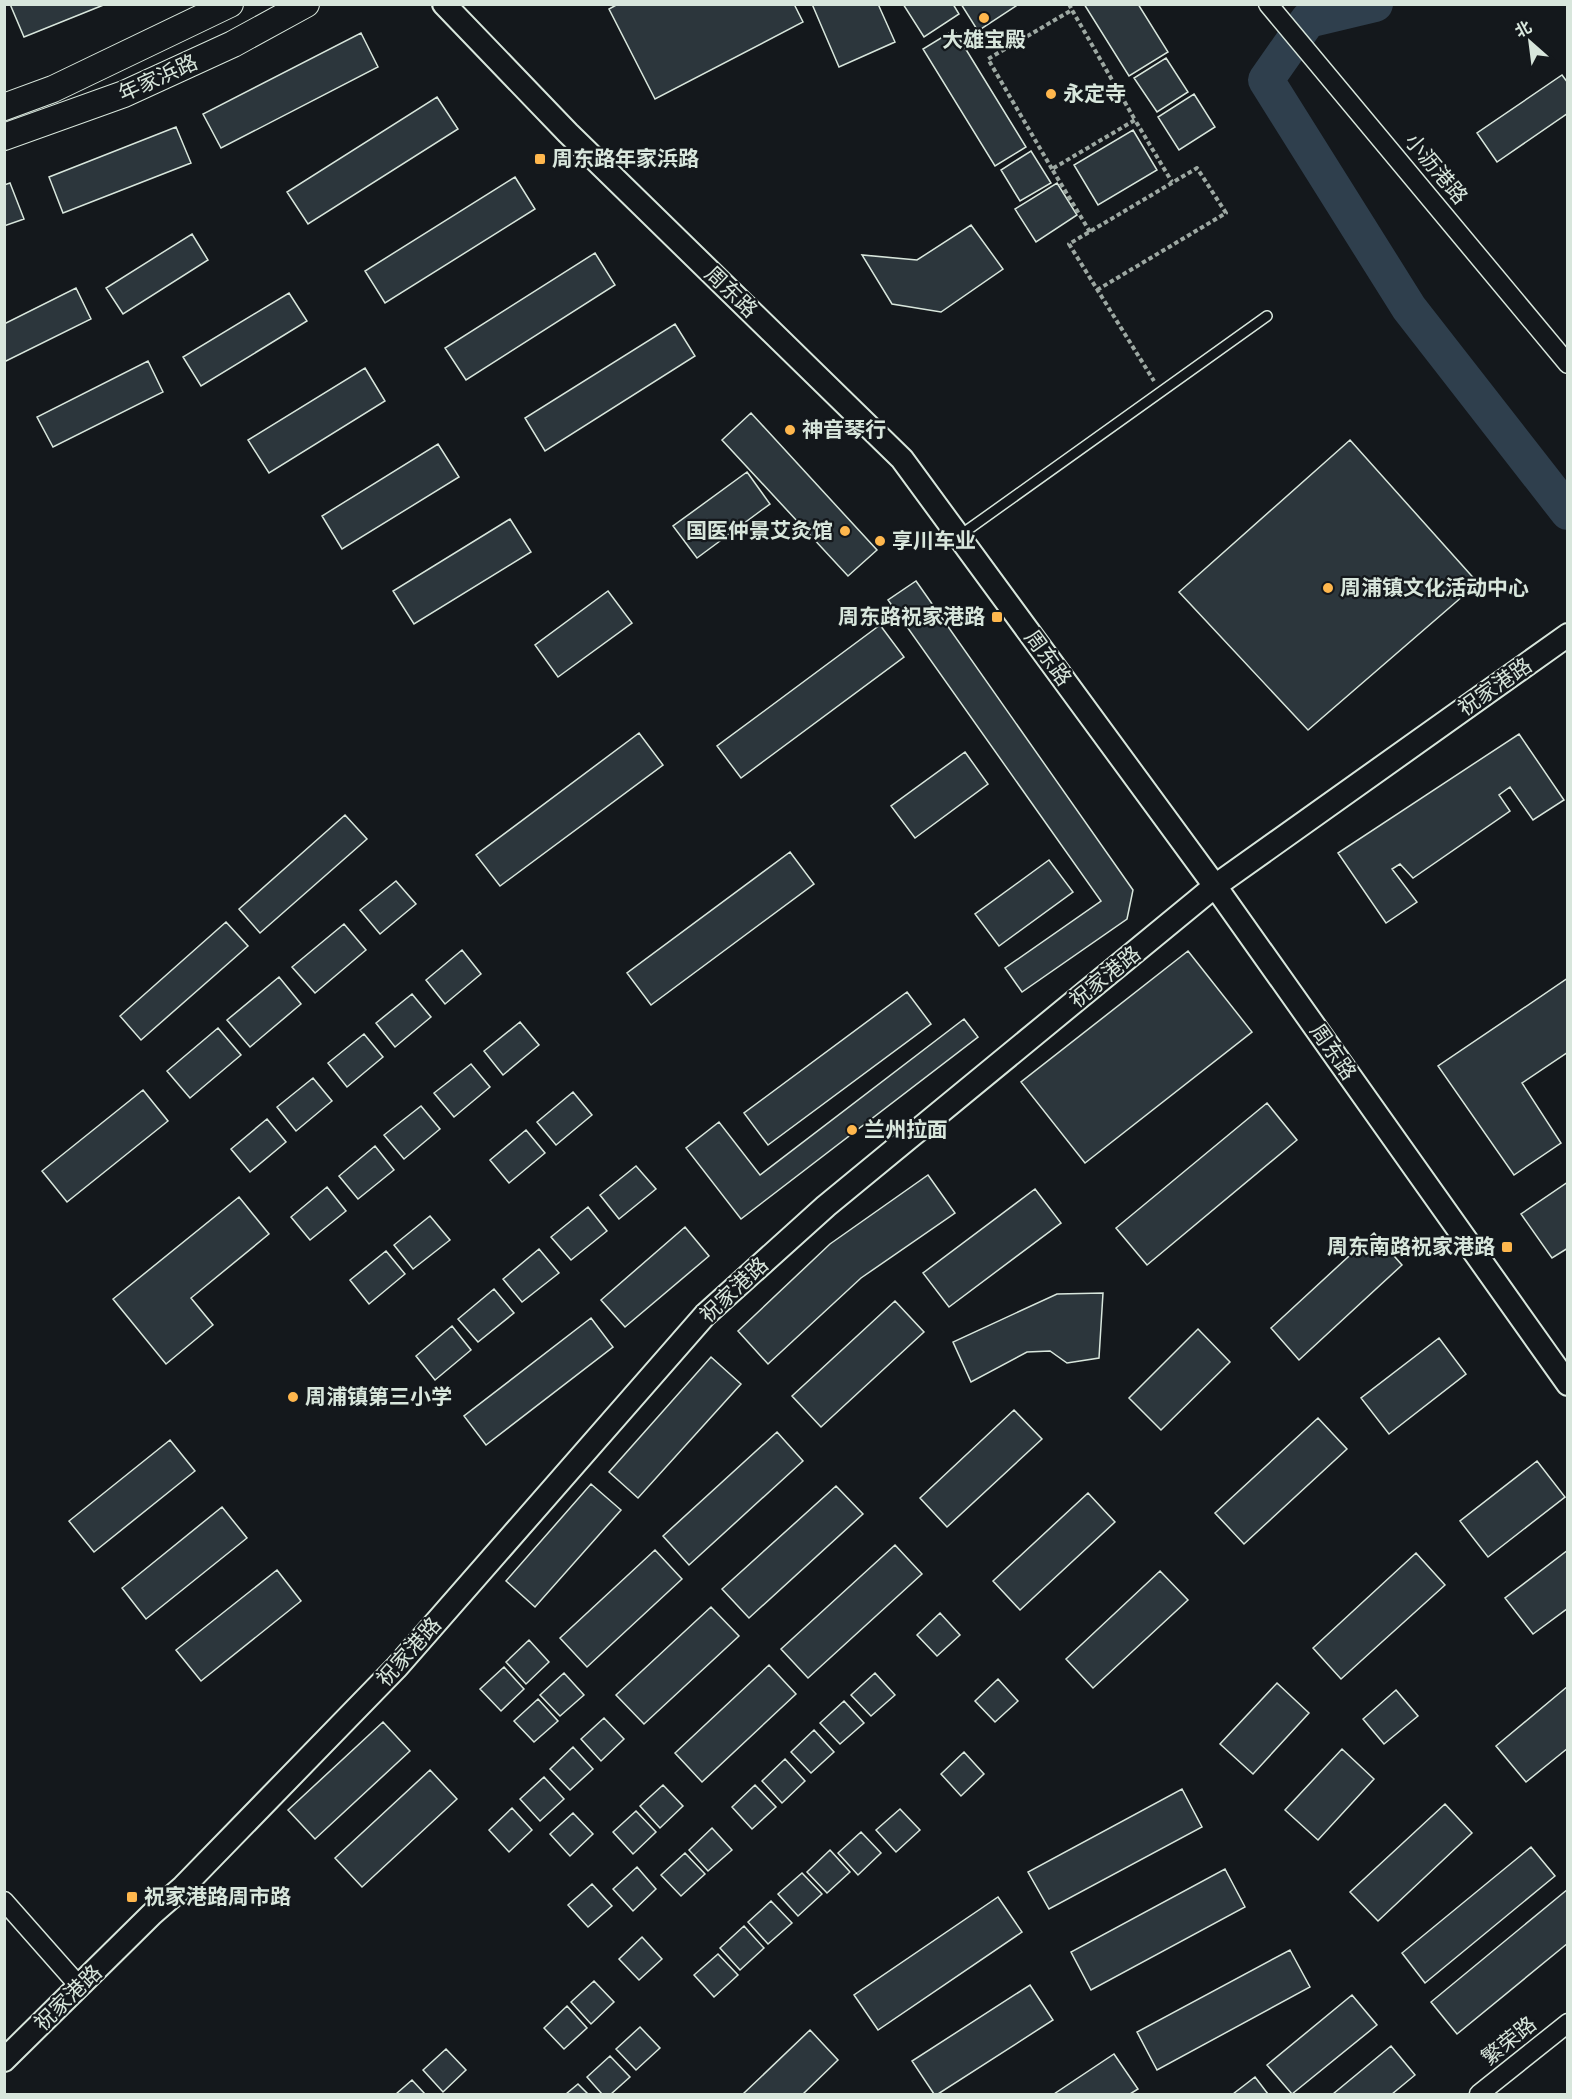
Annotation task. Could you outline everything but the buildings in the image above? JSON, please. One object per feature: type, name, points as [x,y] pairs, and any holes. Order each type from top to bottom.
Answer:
[{"type":"main road","name":"年家浜路","points":[[4,107],[53,88],[230,4]]},
{"type":"main road","name":"年家浜路","points":[[4,137],[124,94],[233,44],[306,4]]},
{"type":"street","name":"周东路","points":[[444,4],[568,133],[902,459],[1215,886],[1568,1384]]},
{"type":"street","name":"小沥港路","points":[[1268,4],[1568,364]]},
{"type":"street","name":"祝家港路","points":[[4,2060],[152,1914],[183,1887],[397,1668],[705,1315],[826,1206],[1215,886],[1568,635]]},
{"type":"street","points":[[4,1900],[80,1987]]},
{"type":"street","name":"繁荣路","points":[[1479,2094],[1568,2023]]},
{"type":"lane","points":[[959,536],[1267,316]]},
{"type":"path","points":[[1069,4],[1172,182]]},
{"type":"path","points":[[1072,10],[988,59],[1090,232]]},
{"type":"path","points":[[1052,169],[1135,120]]},
{"type":"path","points":[[1097,290],[1226,213],[1197,168],[1070,244],[1097,290],[1160,392]]},
{"type":"waterway","points":[[1375,4],[1308,20],[1266,80],[1409,308],[1568,512]]},
{"type":"place","name":"大雄宝殿","points":[[984,18]]},
{"type":"place","name":"永定寺","points":[[1051,94]]},
{"type":"place","name":"周东路年家浜路","points":[[540,159]]},
{"type":"place","name":"神音琴行","points":[[790,430]]},
{"type":"place","name":"国医仲景艾灸馆","points":[[845,531]]},
{"type":"place","name":"享川车业","points":[[880,541]]},
{"type":"place","name":"周浦镇文化活动中心","points":[[1328,588]]},
{"type":"place","name":"周东路祝家港路","points":[[997,617]]},
{"type":"place","name":"兰州拉面","points":[[852,1130]]},
{"type":"place","name":"周东南路祝家港路","points":[[1507,1247]]},
{"type":"place","name":"周浦镇第三小学","points":[[293,1397]]},
{"type":"place","name":"祝家港路周市路","points":[[132,1897]]}]
